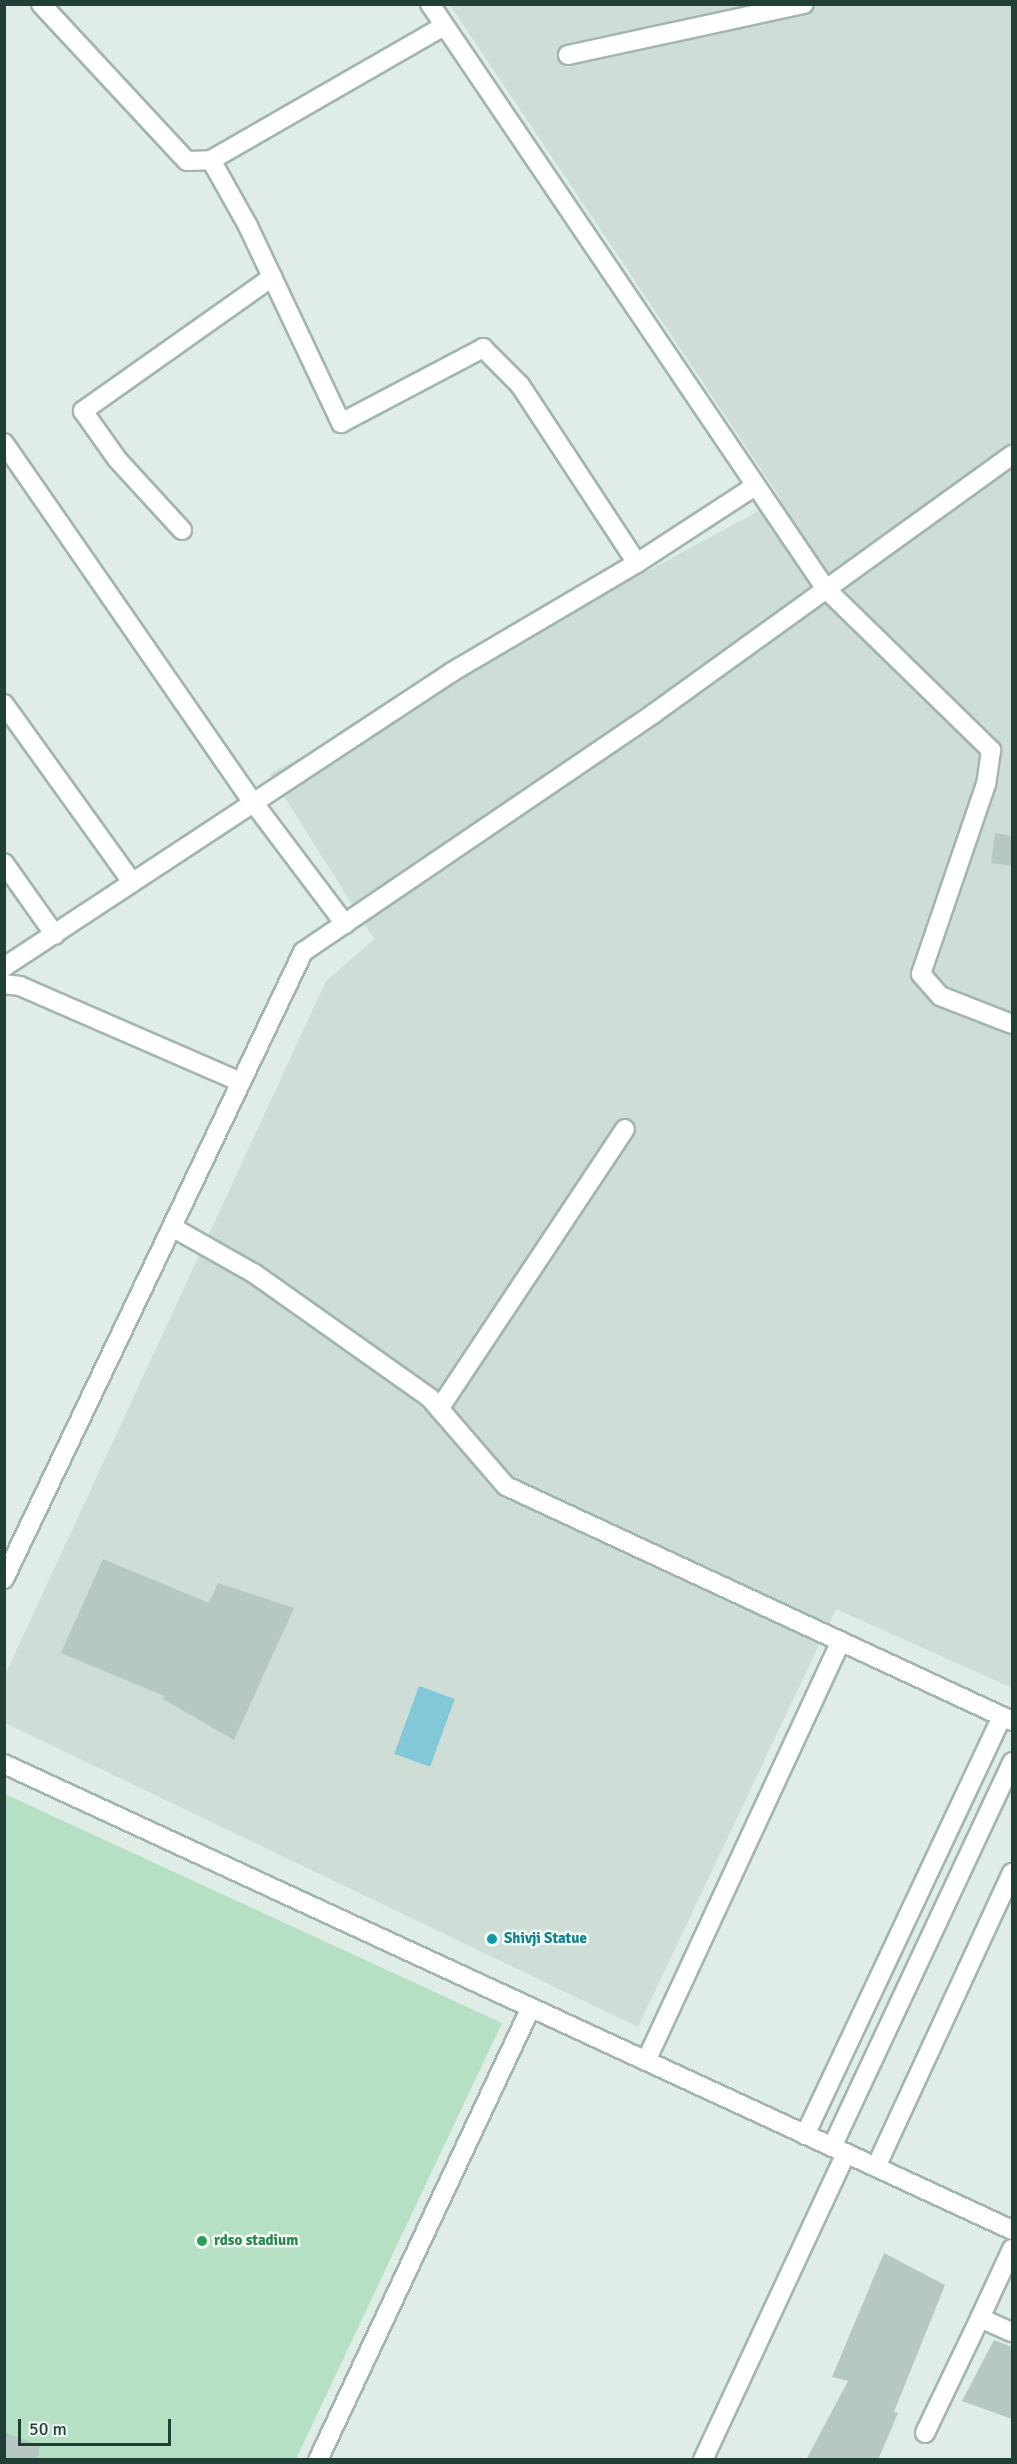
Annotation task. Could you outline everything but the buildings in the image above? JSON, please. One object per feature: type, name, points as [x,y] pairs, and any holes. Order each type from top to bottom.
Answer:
[{"type":"street","points":[[42,4],[187,161],[211,160],[444,26]]},
{"type":"street","points":[[430,4],[826,589],[991,750],[986,784],[921,974],[940,996],[1012,1024]]},
{"type":"street","points":[[568,55],[804,4]]},
{"type":"street","points":[[211,160],[272,277],[341,423],[483,348],[520,385],[637,563]]},
{"type":"street","points":[[182,530],[117,459],[84,411],[272,277]]},
{"type":"street","points":[[4,443],[253,802],[345,924]]},
{"type":"street","points":[[4,1579],[303,952],[653,714],[1012,455]]},
{"type":"street","points":[[4,967],[452,672],[637,563],[756,486]]},
{"type":"street","points":[[4,704],[132,882]]},
{"type":"street","points":[[4,863],[55,935]]},
{"type":"street","points":[[4,984],[20,986],[241,1082]]},
{"type":"street","points":[[439,1409],[625,1129]]},
{"type":"street","points":[[172,1227],[255,1274],[430,1398],[506,1486],[1007,1718],[805,2135]]},
{"type":"street","points":[[646,2061],[841,1641]]},
{"type":"street","points":[[703,2460],[1012,1762]]},
{"type":"street","points":[[4,1764],[1012,2230]]},
{"type":"street","points":[[876,2167],[1012,1874]]},
{"type":"street","points":[[318,2460],[531,2008]]},
{"type":"street","points":[[926,2433],[1012,2249]]},
{"type":"street","points":[[980,2318],[1012,2332]]},
{"type":"shaded area","points":[[450,5],[1012,5],[1012,1688],[836,1609],[638,2027],[5,1723],[5,1675],[326,981],[374,939],[270,774],[781,499]]},
{"type":"green space","name":"rdso stadium","points":[[5,1794],[502,2023],[296,2459],[5,2460]]},
{"type":"water","points":[[419,1686],[455,1699],[430,1767],[394,1754]]},
{"type":"place","name":"Shivji Statue","points":[[492,1939]]},
{"type":"place","name":"rdso stadium","points":[[202,2241]]}]
